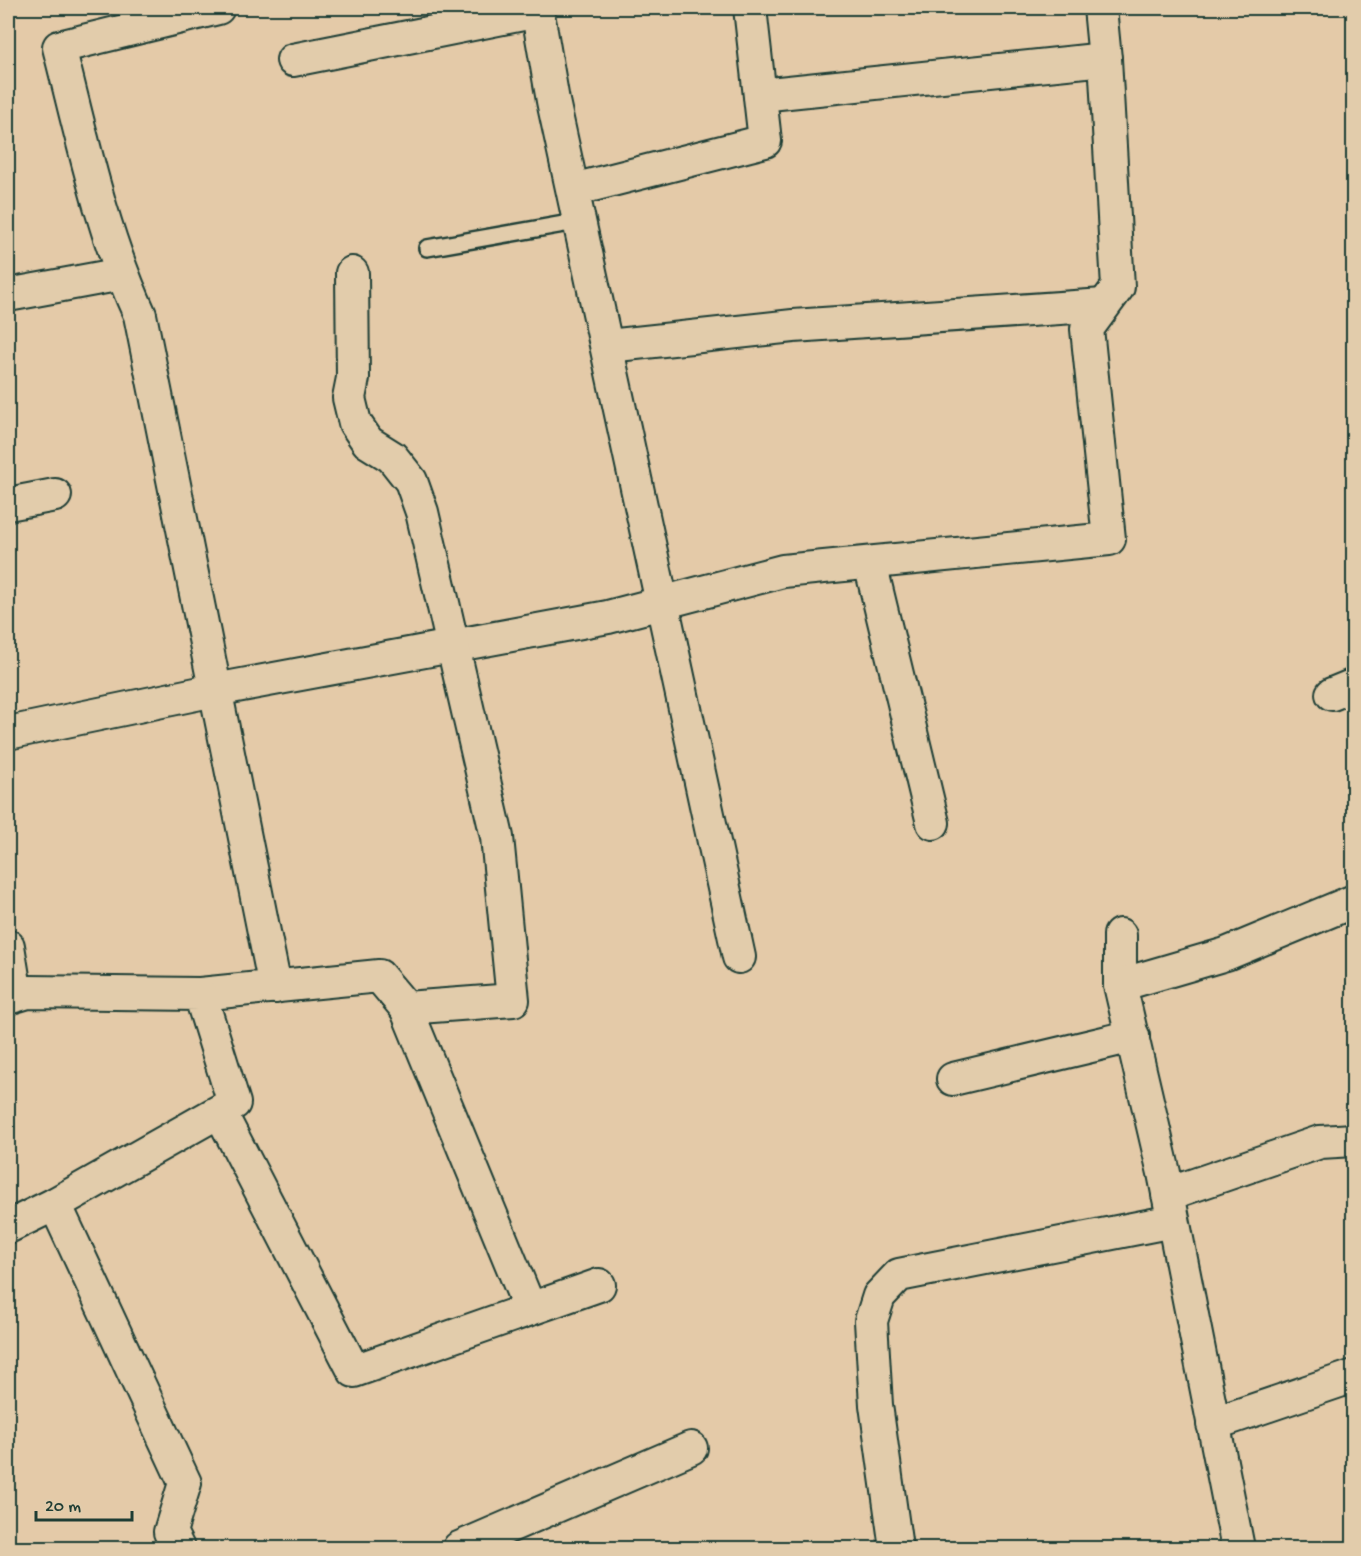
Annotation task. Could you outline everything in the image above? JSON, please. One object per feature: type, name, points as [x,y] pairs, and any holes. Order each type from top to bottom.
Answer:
[{"type":"street","points":[[218,8],[59,47],[92,177],[122,274],[140,315],[275,987]]},
{"type":"street","points":[[573,190],[765,141],[750,8]]},
{"type":"street","points":[[8,733],[215,690],[608,617],[783,571],[1109,539],[1087,329],[1118,287],[1100,8]]},
{"type":"street","points":[[293,60],[538,9],[553,101],[608,346],[660,603],[739,957]]},
{"type":"street","points":[[760,95],[1105,59]]},
{"type":"street","points":[[352,273],[353,378],[349,398],[355,423],[368,442],[392,457],[411,481],[422,512],[496,837],[513,1000],[406,1008]]},
{"type":"street","points":[[8,295],[122,274]]},
{"type":"street","points":[[608,346],[793,326],[1104,305]]},
{"type":"street","points":[[8,504],[55,495]]},
{"type":"street","points":[[870,563],[933,823]]},
{"type":"street","points":[[1120,985],[1226,954],[1353,900]]},
{"type":"street","points":[[1120,935],[1120,985],[1170,1208],[1238,1548]]},
{"type":"street","points":[[8,946],[12,996],[28,992],[200,994],[379,976],[406,1008],[530,1309]]},
{"type":"street","points":[[8,1227],[55,1204],[234,1103],[200,994]]},
{"type":"street","points":[[952,1079],[1133,1036]]},
{"type":"street","points":[[220,1112],[354,1371],[599,1285]]},
{"type":"street","points":[[896,1548],[876,1405],[871,1321],[879,1296],[899,1275],[1170,1208],[1320,1142],[1353,1140]]},
{"type":"street","points":[[55,1204],[185,1483],[170,1532],[178,1548]]},
{"type":"street","points":[[1214,1424],[1353,1376]]},
{"type":"street","points":[[459,1548],[691,1448]]},
{"type":"lane","points":[[427,248],[564,224],[582,226]]}]
